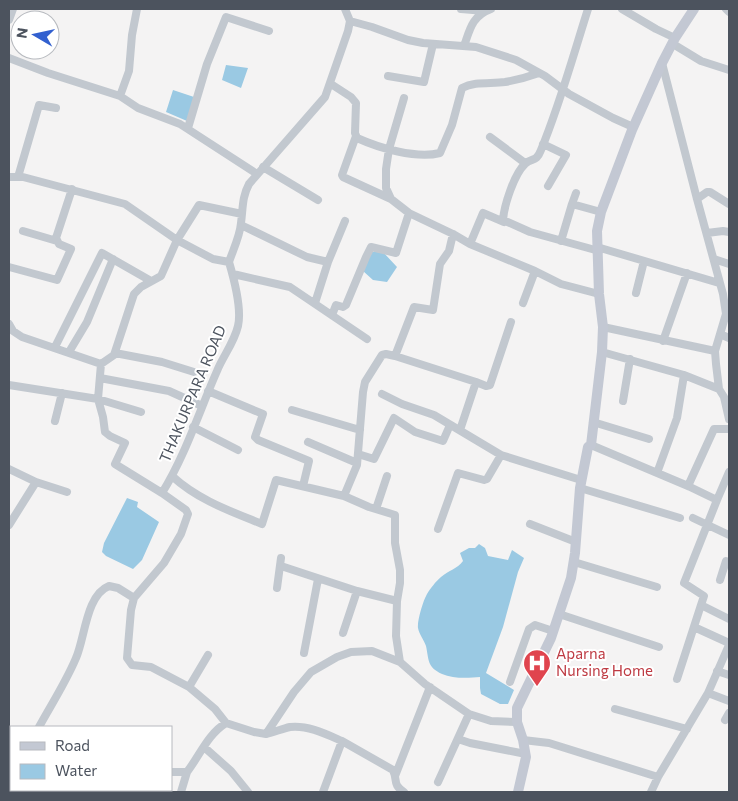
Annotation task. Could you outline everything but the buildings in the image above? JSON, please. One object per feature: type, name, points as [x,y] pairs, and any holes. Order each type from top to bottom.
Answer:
[{"type":"street","points":[[9,20],[13,9]]},
{"type":"street","points":[[120,96],[129,71],[137,9]]},
{"type":"street","points":[[9,177],[18,177],[72,189],[124,204],[177,240],[213,259],[229,262],[241,224],[244,193],[257,174],[325,96],[331,84],[350,21],[345,9]]},
{"type":"street","points":[[461,9],[488,10]]},
{"type":"street","points":[[504,222],[503,218],[511,187],[525,163],[536,159],[543,144],[588,9]]},
{"type":"street","points":[[622,9],[656,29],[701,61],[729,70]]},
{"type":"street","points":[[518,792],[526,754],[517,722],[517,708],[553,631],[571,578],[574,562],[580,484],[590,445],[602,352],[603,327],[599,294],[597,231],[601,212],[633,127],[662,62],[694,9]]},
{"type":"street","points":[[726,9],[729,12]]},
{"type":"street","points":[[464,46],[473,20],[488,10]]},
{"type":"street","points":[[188,128],[206,64],[226,17],[269,32]]},
{"type":"street","points":[[350,21],[408,40],[464,46],[491,51],[516,60],[592,107],[633,127]]},
{"type":"street","points":[[388,76],[424,82],[434,44]]},
{"type":"street","points":[[9,58],[48,73],[120,96],[138,108],[188,128],[221,152],[257,174]]},
{"type":"street","points":[[662,62],[723,294],[726,314],[715,351],[719,389],[724,397],[729,419]]},
{"type":"street","points":[[356,136],[360,140],[388,149],[412,153],[440,152],[452,125],[462,88],[470,85],[505,82],[539,73]]},
{"type":"street","points":[[331,84],[356,102],[356,136],[343,177],[390,198],[409,213],[470,244],[561,284],[599,294]]},
{"type":"street","points":[[390,198],[386,188],[388,149],[404,98]]},
{"type":"street","points":[[18,177],[39,105],[56,108]]},
{"type":"street","points":[[490,137],[525,163]]},
{"type":"street","points":[[543,144],[566,155],[548,186]]},
{"type":"street","points":[[263,167],[318,200]]},
{"type":"street","points":[[57,241],[72,189]]},
{"type":"street","points":[[697,200],[710,192],[729,204]]},
{"type":"street","points":[[561,241],[576,193]]},
{"type":"street","points":[[572,204],[601,212]]},
{"type":"street","points":[[101,364],[112,357],[114,353],[134,294],[141,287],[161,276],[177,240],[199,205],[242,214]]},
{"type":"street","points":[[332,315],[336,305],[343,307],[346,305],[371,247],[396,253],[409,213]]},
{"type":"street","points":[[470,244],[483,213],[561,241],[644,261],[719,283]]},
{"type":"street","points":[[315,303],[328,262],[345,221]]},
{"type":"street","points":[[241,224],[307,256],[328,262]]},
{"type":"street","points":[[9,267],[57,280],[71,249],[57,241],[23,230]]},
{"type":"street","points":[[707,233],[729,232]]},
{"type":"street","points":[[395,356],[414,306],[433,310],[440,264],[449,251],[453,234]]},
{"type":"street","points":[[56,347],[102,253],[151,281]]},
{"type":"street","points":[[69,352],[87,322],[113,259]]},
{"type":"street","points":[[714,259],[729,264]]},
{"type":"street","points":[[636,293],[644,261]]},
{"type":"street","name":"THAKURPARA ROAD","points":[[162,494],[172,476],[238,325],[238,304],[229,262]]},
{"type":"street","points":[[523,303],[535,271]]},
{"type":"street","points":[[663,341],[687,273]]},
{"type":"street","points":[[233,274],[290,287],[367,339]]},
{"type":"street","points":[[344,496],[357,463],[361,401],[365,382],[382,355],[395,356],[486,386],[490,385],[511,322]]},
{"type":"street","points":[[603,327],[715,351]]},
{"type":"street","points":[[9,340],[11,328],[22,337],[56,347],[101,364]]},
{"type":"street","points":[[720,334],[729,338]]},
{"type":"street","points":[[602,352],[684,375],[719,389]]},
{"type":"street","points":[[114,353],[162,362],[194,372]]},
{"type":"street","points":[[623,401],[630,359]]},
{"type":"street","points":[[101,364],[98,399],[105,432],[125,442],[115,464],[186,510],[188,514],[186,522],[164,563],[134,598],[131,610],[127,658],[132,665],[151,667],[189,687],[215,709],[226,722],[254,732],[266,734],[290,727],[300,727],[312,729],[342,741],[393,770],[396,784],[404,792]]},
{"type":"street","points":[[657,473],[677,418],[684,375]]},
{"type":"street","points":[[100,378],[170,391],[202,406]]},
{"type":"street","points":[[460,430],[476,382]]},
{"type":"street","points":[[9,385],[98,399],[141,412]]},
{"type":"street","points":[[208,391],[263,414],[255,437],[308,461],[303,486]]},
{"type":"street","points":[[55,421],[62,393]]},
{"type":"street","points":[[382,394],[402,404],[434,415],[501,455],[680,518]]},
{"type":"street","points":[[292,410],[360,430]]},
{"type":"street","points":[[358,454],[374,459],[394,418],[415,432],[443,441],[450,425]]},
{"type":"street","points":[[593,422],[649,439]]},
{"type":"street","points":[[193,427],[238,450]]},
{"type":"street","points":[[688,486],[714,429],[729,429]]},
{"type":"street","points":[[308,442],[357,463]]},
{"type":"street","points":[[590,445],[718,500]]},
{"type":"street","points":[[438,529],[458,473],[484,480],[487,479],[501,455]]},
{"type":"street","points":[[9,469],[36,482],[67,492]]},
{"type":"street","points":[[677,678],[704,596],[684,583],[729,472]]},
{"type":"street","points":[[172,476],[183,486],[207,501],[262,524],[276,480],[344,496],[395,515],[395,543],[400,570],[396,636],[400,662]]},
{"type":"street","points":[[376,509],[387,476]]},
{"type":"street","points":[[9,525],[36,482]]},
{"type":"street","points":[[693,518],[729,535]]},
{"type":"street","points":[[530,524],[576,542]]},
{"type":"street","points":[[720,580],[728,562],[729,552]]},
{"type":"street","points":[[277,588],[281,562],[318,579],[397,601]]},
{"type":"street","points":[[574,562],[657,587]]},
{"type":"street","points":[[304,653],[318,579]]},
{"type":"street","points":[[40,726],[77,658],[87,617],[98,593],[109,586],[118,588],[134,598]]},
{"type":"street","points":[[343,633],[357,591]]},
{"type":"street","points":[[701,605],[729,619]]},
{"type":"street","points":[[559,614],[658,647]]},
{"type":"street","points":[[510,682],[529,629],[535,625],[553,631]]},
{"type":"street","points":[[651,792],[708,693],[729,644],[694,627]]},
{"type":"street","points":[[266,734],[301,683],[311,672],[323,664],[351,652],[372,651],[400,662],[430,687],[469,714],[491,721],[517,722]]},
{"type":"street","points":[[189,687],[208,655]]},
{"type":"street","points":[[717,671],[729,675]]},
{"type":"street","points":[[395,776],[430,687]]},
{"type":"street","points":[[708,693],[729,701]]},
{"type":"street","points":[[615,709],[687,729]]},
{"type":"street","points":[[438,782],[469,714]]},
{"type":"street","points":[[181,792],[188,772],[204,747],[217,728],[226,722]]},
{"type":"street","points":[[458,739],[526,754]]},
{"type":"street","points":[[523,740],[549,742],[658,777]]},
{"type":"street","points":[[323,792],[342,741]]},
{"type":"street","points":[[204,747],[231,771],[248,792]]},
{"type":"street","points":[[172,772],[188,772]]},
{"type":"water","points":[[226,65],[248,68],[241,88],[222,80]]},
{"type":"water","points":[[173,90],[194,97],[187,121],[166,112]]},
{"type":"water","points":[[371,252],[383,252],[397,267],[387,282],[373,280],[363,271]]},
{"type":"water","points":[[127,498],[138,502],[137,507],[159,522],[142,560],[133,569],[106,556],[102,552],[104,543]]},
{"type":"water","points":[[479,544],[485,548],[488,556],[508,560],[512,550],[524,558],[518,572],[503,627],[486,673],[514,690],[508,704],[500,704],[481,694],[480,677],[451,677],[434,669],[431,666],[426,646],[418,628],[422,606],[431,587],[463,561],[460,553],[469,548],[475,548]]},
{"type":"place","name":"Aparna Nursing Home","points":[[537,687]]}]
